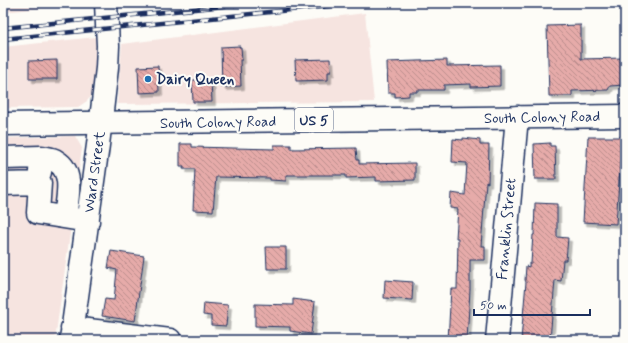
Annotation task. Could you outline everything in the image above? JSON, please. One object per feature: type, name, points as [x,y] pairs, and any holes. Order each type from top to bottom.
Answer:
[{"type":"street","name":"Ward Street","points":[[72,334],[101,123],[108,46],[106,3]]},
{"type":"street","name":"South Colony Road","points":[[3,124],[625,116]]},
{"type":"street","name":"Franklin Street","points":[[497,340],[517,117]]},
{"type":"street","points":[[3,158],[41,157],[56,160],[65,168],[69,180],[65,217]]},
{"type":"street","points":[[41,157],[38,213],[88,221]]},
{"type":"street","points":[[3,184],[40,183]]},
{"type":"street","points":[[72,334],[170,340]]},
{"type":"shaded area","points":[[3,3],[95,3],[3,12]]},
{"type":"shaded area","points":[[365,13],[374,102],[117,104],[122,44]]},
{"type":"shaded area","points":[[96,37],[98,46],[97,74],[93,94],[87,101],[78,107],[3,108],[3,47]]},
{"type":"shaded area","points":[[75,136],[82,148],[55,340],[3,340],[3,138]]},
{"type":"building","points":[[581,25],[581,59],[625,58],[625,85],[610,86],[608,90],[572,91],[572,96],[549,96],[547,26]]},
{"type":"building","points":[[240,46],[242,60],[240,60],[241,86],[222,87],[221,47]]},
{"type":"building","points":[[330,59],[331,72],[328,72],[328,80],[296,81],[295,60]]},
{"type":"building","points":[[57,60],[57,79],[29,79],[29,61]]},
{"type":"building","points":[[447,60],[447,66],[500,65],[500,86],[471,87],[471,84],[444,85],[444,90],[417,90],[417,92],[409,92],[409,96],[395,97],[395,93],[388,93],[387,62]]},
{"type":"building","name":"Dairy Queen","points":[[158,66],[159,92],[139,93],[138,67]]},
{"type":"building","points":[[192,80],[211,80],[212,102],[193,102]]},
{"type":"building","points":[[588,137],[622,137],[616,224],[583,222]]},
{"type":"building","points":[[463,138],[480,140],[480,145],[489,145],[488,183],[486,182],[481,246],[485,246],[485,260],[470,260],[467,340],[448,340],[451,289],[457,289],[458,238],[456,238],[458,209],[450,208],[451,193],[465,195],[467,163],[452,162],[453,139],[463,140]]},
{"type":"building","points":[[550,143],[550,146],[555,146],[556,179],[535,179],[534,144]]},
{"type":"building","points":[[180,144],[192,144],[192,147],[274,149],[274,145],[291,145],[291,149],[356,148],[357,160],[359,160],[359,164],[415,163],[415,180],[376,181],[376,177],[346,178],[346,175],[286,175],[286,181],[270,180],[270,178],[216,177],[213,211],[193,210],[195,169],[183,169],[184,166],[180,166]]},
{"type":"building","points":[[535,203],[557,204],[557,237],[568,238],[566,260],[563,260],[561,281],[555,280],[550,340],[521,340],[526,266],[529,267],[529,263],[531,263]]},
{"type":"building","points":[[266,247],[286,247],[286,269],[267,269]]},
{"type":"building","points":[[111,251],[144,256],[135,321],[102,316],[105,299],[114,300],[117,270],[108,268]]},
{"type":"building","points":[[385,280],[413,282],[412,300],[384,298]]},
{"type":"building","points":[[293,299],[315,302],[311,334],[290,331],[290,327],[255,326],[255,304],[293,305]]},
{"type":"building","points":[[204,303],[228,305],[226,326],[211,325],[211,316],[203,315]]},
{"type":"railway","points":[[3,28],[255,3]]},
{"type":"railway","points":[[3,39],[359,3]]},
{"type":"place","name":"Dairy Queen","points":[[148,79]]}]
